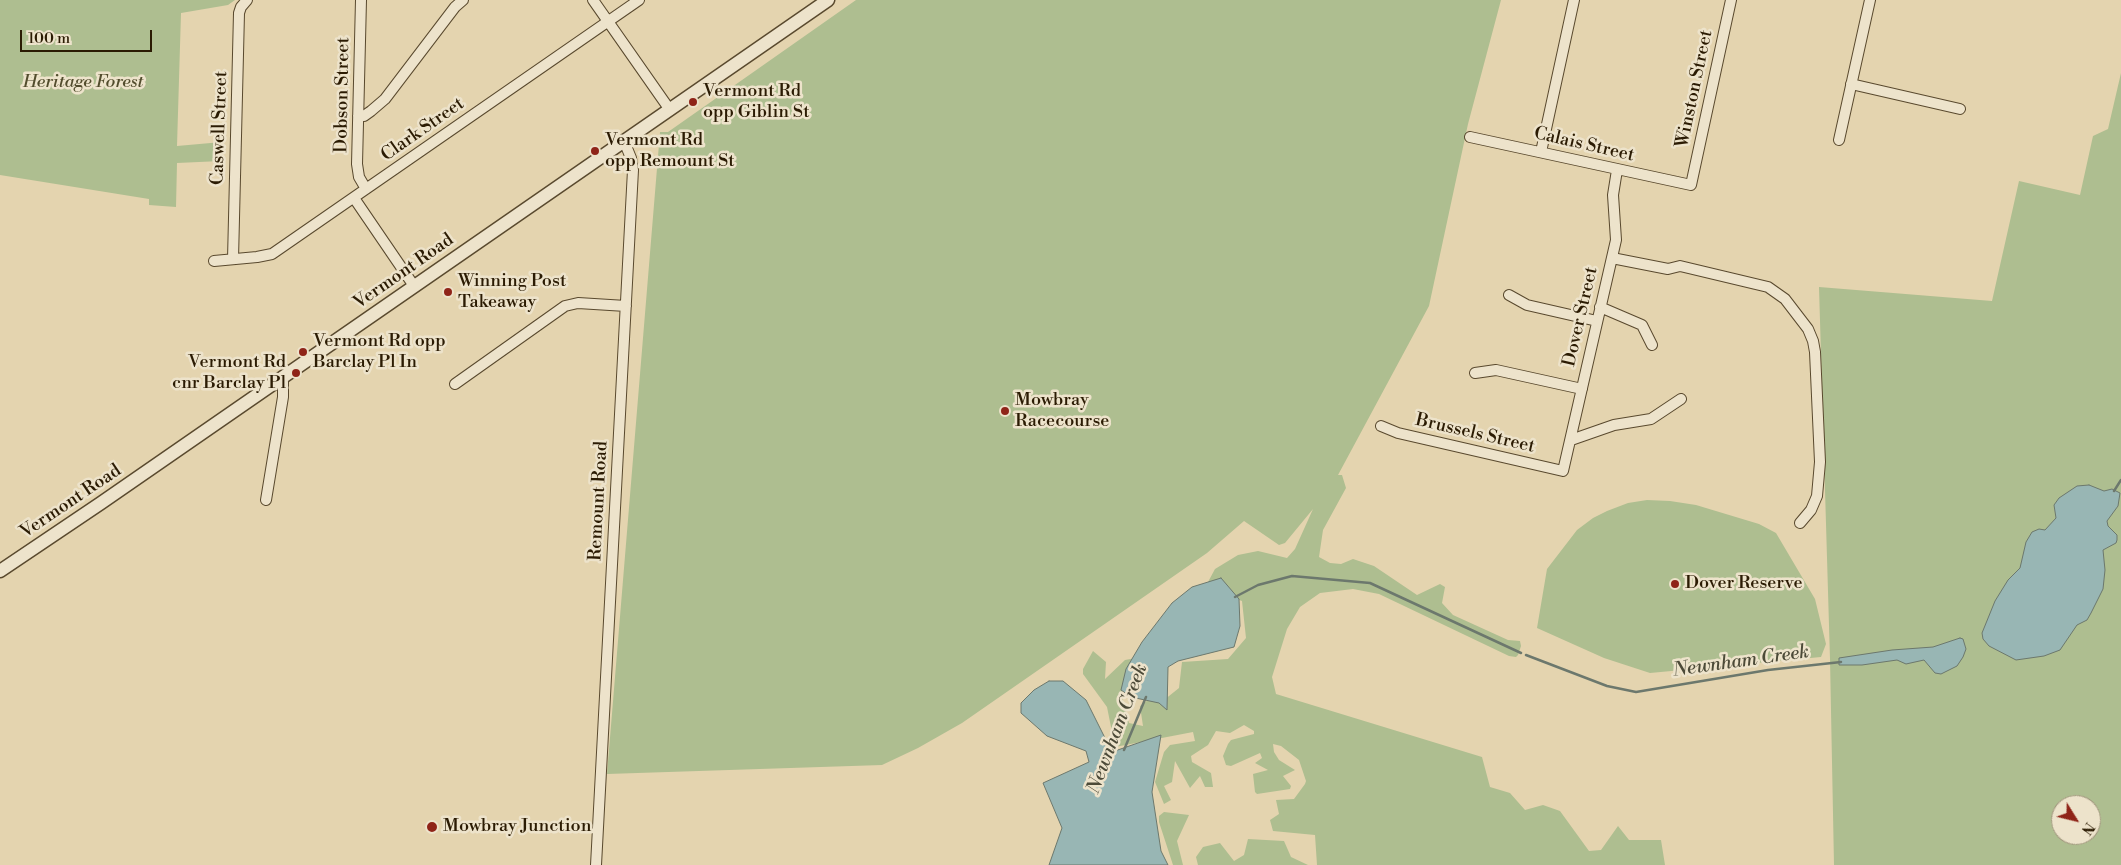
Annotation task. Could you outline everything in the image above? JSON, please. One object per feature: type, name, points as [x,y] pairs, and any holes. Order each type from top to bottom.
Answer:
[{"type":"street","name":"Caswell Street","points":[[233,259],[239,13],[246,0]]},
{"type":"street","name":"Dobson Street","points":[[361,0],[358,171],[361,182],[366,189]]},
{"type":"street","points":[[358,116],[364,116],[385,99],[463,0]]},
{"type":"street","points":[[593,0],[670,110]]},
{"type":"street","name":"Clark Street","points":[[214,261],[272,254],[639,0]]},
{"type":"street","name":"Vermont Road","points":[[0,571],[828,0]]},
{"type":"street","points":[[1541,152],[1574,0]]},
{"type":"street","name":"Winston Street","points":[[1691,185],[1732,0]]},
{"type":"street","points":[[1839,140],[1870,0]]},
{"type":"street","points":[[1851,84],[1960,109]]},
{"type":"street","name":"Calais Street","points":[[1470,136],[1691,185]]},
{"type":"street","name":"Remount Road","points":[[596,865],[633,170],[631,158],[624,141]]},
{"type":"street","name":"Dover Street","points":[[1563,471],[1616,240],[1613,195],[1617,170]]},
{"type":"street","points":[[354,198],[414,286]]},
{"type":"street","points":[[1612,258],[1668,269],[1680,266],[1768,287],[1784,299],[1808,329],[1815,352],[1820,462],[1816,496],[1811,510],[1800,523]]},
{"type":"street","points":[[1509,294],[1527,305],[1597,322]]},
{"type":"street","points":[[455,384],[565,306],[578,303],[626,306]]},
{"type":"street","points":[[1600,307],[1642,325],[1652,345]]},
{"type":"street","points":[[1475,373],[1496,370],[1582,389]]},
{"type":"street","points":[[266,500],[283,397],[283,382],[281,378]]},
{"type":"street","points":[[1571,440],[1614,426],[1651,419],[1682,399]]},
{"type":"street","name":"Brussels Street","points":[[1381,426],[1398,433],[1563,471]]},
{"type":"green space","name":"Heritage Forest","points":[[0,0],[235,0],[228,5],[181,13],[177,146],[222,142],[221,161],[177,163],[176,207],[149,205],[149,199],[0,175]]},
{"type":"green space","name":"Mowbray Racecourse","points":[[856,0],[1501,0],[1468,124],[1429,306],[1338,475],[1342,475],[1346,488],[1323,530],[1319,557],[1330,563],[1341,564],[1353,559],[1374,566],[1417,595],[1440,584],[1445,587],[1442,603],[1453,615],[1508,640],[1520,641],[1521,646],[1518,655],[1516,657],[1509,656],[1379,594],[1353,589],[1320,593],[1300,607],[1287,629],[1272,677],[1276,694],[1482,757],[1490,787],[1510,793],[1525,810],[1543,805],[1560,811],[1589,851],[1601,850],[1618,826],[1629,840],[1661,840],[1665,865],[1317,865],[1315,835],[1273,831],[1270,820],[1279,814],[1276,800],[1294,799],[1305,784],[1306,781],[1299,760],[1281,746],[1273,744],[1274,752],[1279,760],[1295,770],[1283,776],[1291,786],[1290,789],[1257,794],[1255,792],[1253,774],[1268,770],[1255,763],[1262,758],[1260,753],[1231,766],[1226,765],[1223,756],[1231,740],[1254,734],[1254,731],[1244,725],[1230,733],[1216,731],[1208,745],[1191,756],[1192,762],[1211,773],[1213,787],[1205,787],[1200,776],[1190,788],[1175,761],[1172,782],[1164,786],[1171,800],[1164,804],[1155,782],[1164,752],[1170,745],[1195,741],[1193,732],[1115,747],[1107,707],[1083,674],[1083,669],[1093,651],[1106,662],[1105,679],[1125,660],[1136,658],[1138,666],[1121,694],[1129,723],[1143,726],[1140,706],[1152,697],[1164,700],[1179,688],[1182,662],[1228,659],[1246,638],[1242,601],[1219,593],[1208,582],[1215,569],[1238,555],[1258,551],[1287,558],[1295,549],[1313,509],[1285,543],[1279,545],[1244,521],[1207,553],[962,723],[918,748],[882,765],[607,774],[660,132],[668,132]]},
{"type":"green space","points":[[2121,73],[2121,865],[1834,865],[1819,287],[1992,301],[2019,181],[2080,195],[2093,136],[2108,129]]},
{"type":"green space","name":"Dover Reserve","points":[[1647,500],[1696,505],[1759,524],[1776,533],[1815,599],[1826,644],[1821,657],[1650,673],[1604,658],[1537,628],[1547,569],[1577,530],[1593,518],[1607,511],[1628,503]]},
{"type":"green space","points":[[1164,812],[1189,815],[1177,841],[1183,865],[1173,865],[1159,822],[1159,816]]},
{"type":"green space","points":[[1248,839],[1284,841],[1291,857],[1308,865],[1198,865],[1196,857],[1203,847],[1220,843],[1234,861],[1244,855]]},
{"type":"water","points":[[2089,485],[2104,491],[2112,489],[2120,493],[2118,506],[2107,521],[2108,526],[2117,535],[2117,540],[2116,543],[2103,550],[2105,570],[2103,589],[2087,620],[2077,625],[2060,650],[2044,656],[2016,660],[1989,646],[1983,639],[1982,633],[1995,601],[2008,580],[2020,568],[2026,542],[2032,532],[2039,529],[2045,530],[2056,518],[2054,505],[2059,498],[2077,486]]},
{"type":"water","points":[[1221,578],[1239,599],[1240,626],[1234,647],[1178,661],[1168,667],[1167,710],[1159,703],[1131,697],[1121,690],[1126,669],[1142,642],[1172,603],[1192,587]]},
{"type":"water","points":[[1960,638],[1963,639],[1966,649],[1963,657],[1957,666],[1941,674],[1935,673],[1924,660],[1906,664],[1897,660],[1862,665],[1839,665],[1839,658],[1892,650],[1933,647]]},
{"type":"water","points":[[1049,681],[1063,681],[1086,700],[1112,752],[1161,735],[1152,792],[1161,851],[1168,865],[1049,865],[1062,828],[1043,783],[1089,762],[1086,751],[1047,736],[1021,713],[1021,703],[1034,690]]},
{"type":"waterway","name":"Newnham Creek","points":[[2114,491],[2121,480]]},
{"type":"waterway","name":"Newnham Creek","points":[[1235,597],[1258,585],[1292,576],[1370,583],[1521,653]]},
{"type":"waterway","name":"Newnham Creek","points":[[1526,655],[1607,686],[1636,692],[1768,670],[1841,662]]},
{"type":"waterway","name":"Newnham Creek","points":[[1124,750],[1146,697]]},
{"type":"place","name":"Vermont Rd opp Giblin St","points":[[693,102]]},
{"type":"place","name":"Vermont Rd opp Remount St","points":[[595,151]]},
{"type":"place","name":"Winning Post Takeaway","points":[[448,292]]},
{"type":"place","name":"Vermont Rd opp Barclay Pl In","points":[[303,352]]},
{"type":"place","name":"Vermont Rd cnr Barclay Pl","points":[[296,373]]},
{"type":"place","name":"Mowbray Racecourse","points":[[1005,411]]},
{"type":"place","name":"Dover Reserve","points":[[1675,584]]},
{"type":"place","name":"Mowbray Junction","points":[[432,827]]}]
